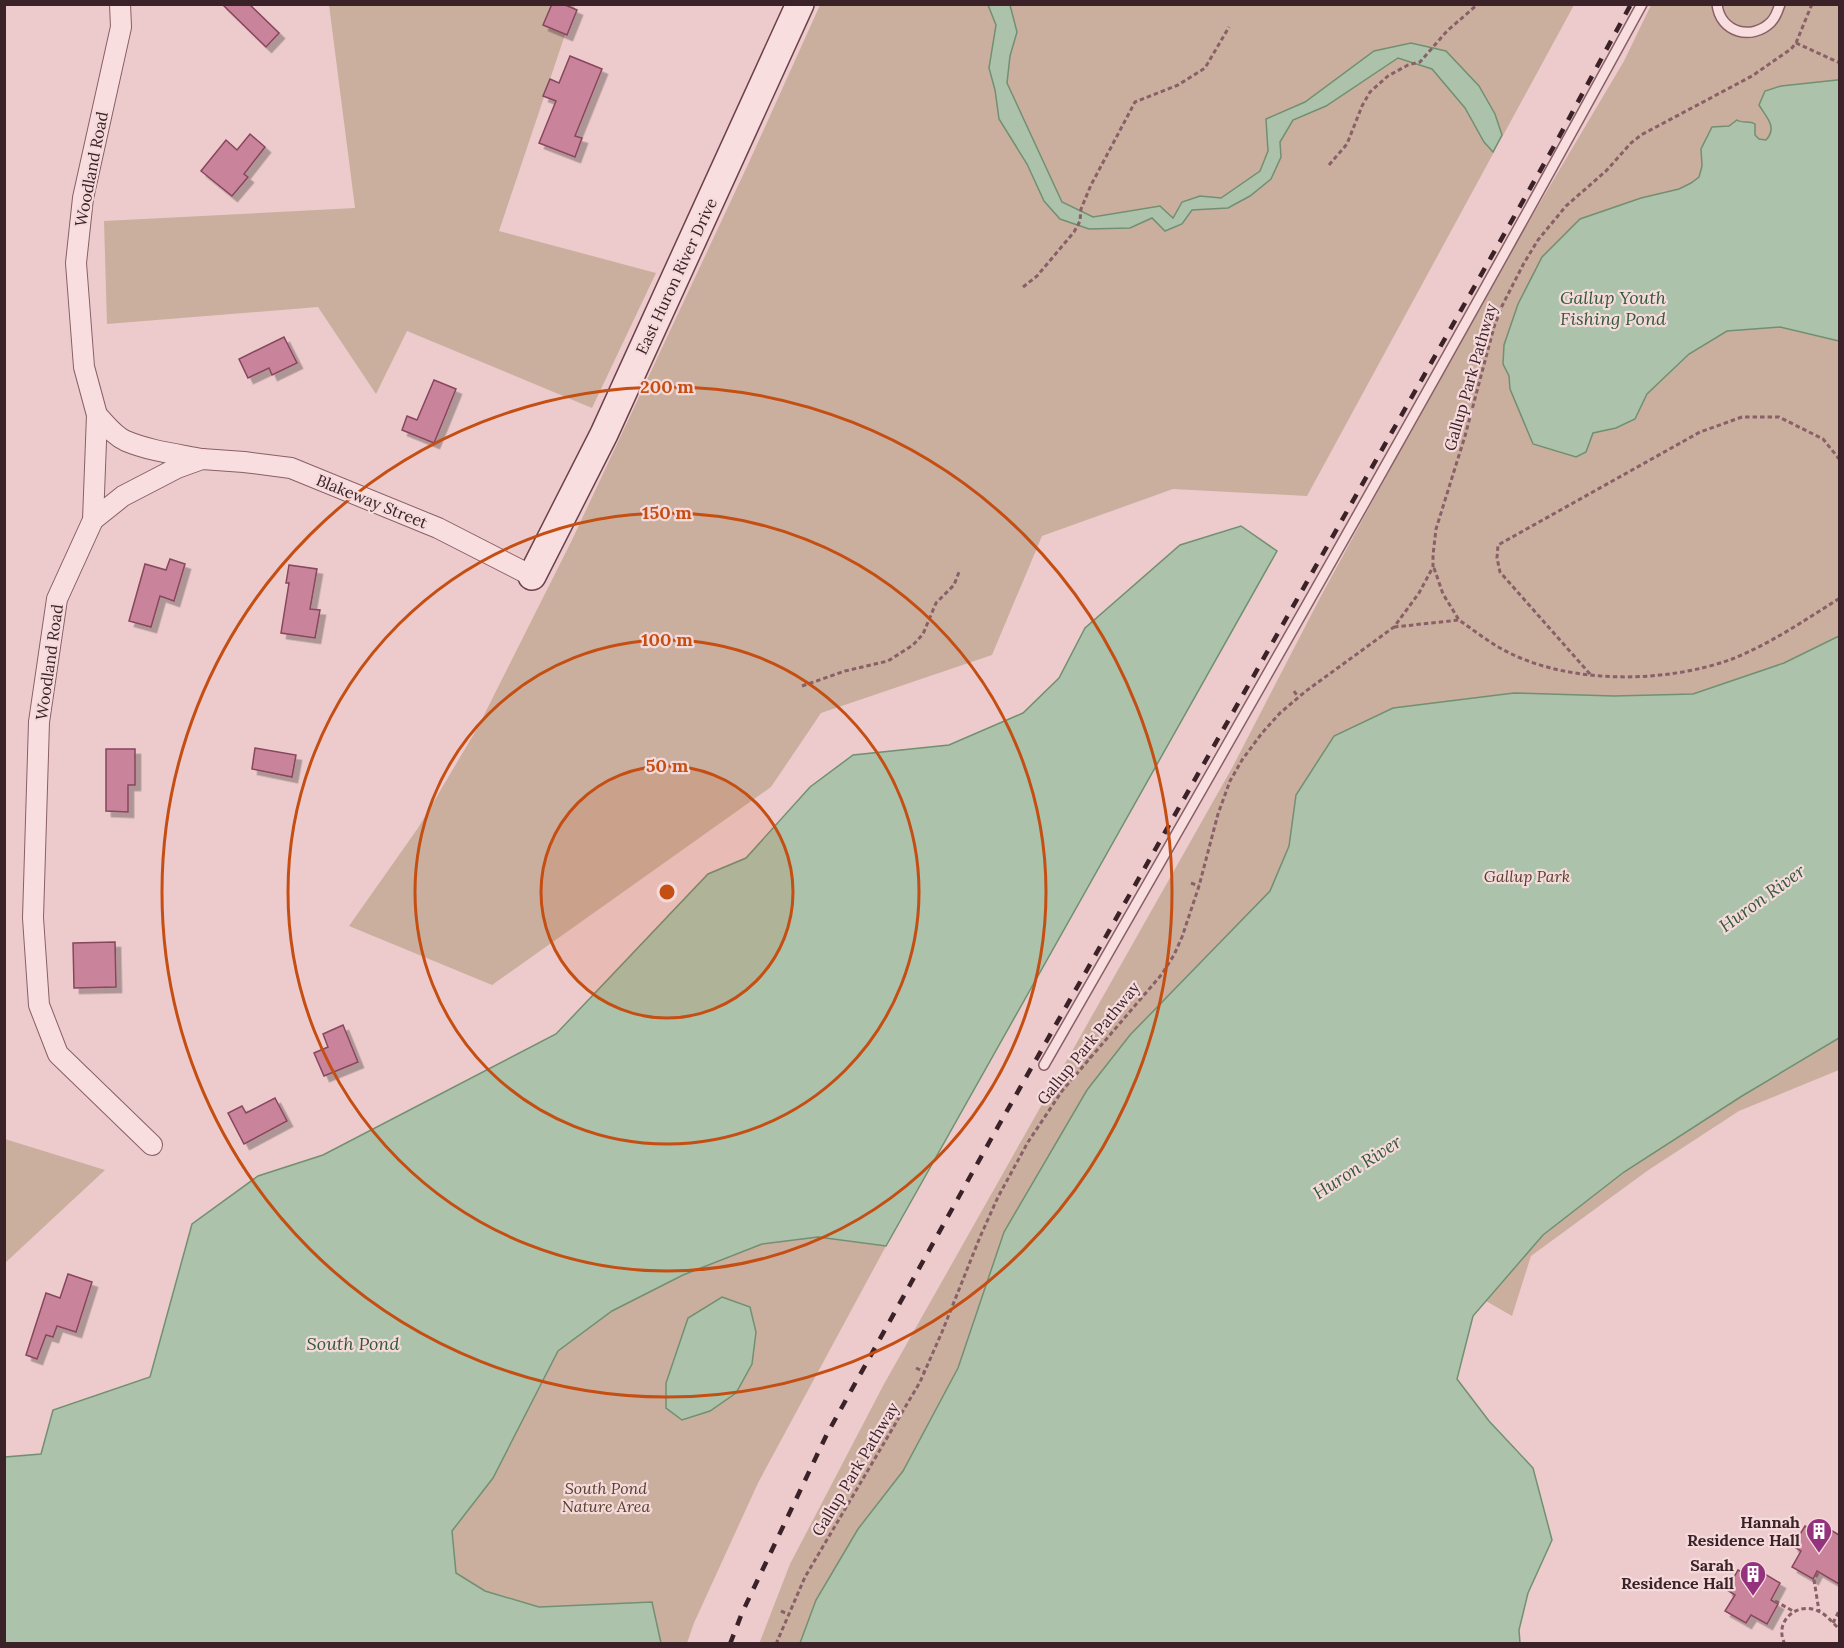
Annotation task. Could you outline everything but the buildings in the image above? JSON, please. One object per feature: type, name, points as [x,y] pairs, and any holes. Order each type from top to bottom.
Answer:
[{"type":"main road","name":"East Huron River Drive","points":[[532,576],[604,434],[800,4]]},
{"type":"street","name":"Woodland Road","points":[[120,4],[121,27],[83,198],[76,263],[84,367],[97,415],[93,520],[57,599],[39,722],[33,918],[39,1005],[58,1054],[153,1145]]},
{"type":"street","name":"Blakeway Street","points":[[97,415],[124,440],[161,452],[202,459],[291,468],[438,528],[532,576]]},
{"type":"street","name":"Blakeway Street","points":[[93,520],[123,496],[177,468],[202,459]]},
{"type":"lane","points":[[1044,1065],[1207,782],[1642,4]]},
{"type":"lane","points":[[1717,4],[1723,22],[1734,30],[1747,34],[1760,31],[1773,20],[1780,4]]},
{"type":"path","points":[[1329,165],[1347,144],[1370,92],[1388,76],[1408,65],[1420,62],[1447,31],[1478,4]]},
{"type":"path","name":"Gallup Park Pathway","points":[[776,1644],[805,1577],[925,1372],[970,1259],[998,1197],[1044,1116],[1062,1091],[1162,974],[1174,955],[1199,886],[1218,814],[1230,781],[1262,733],[1298,697],[1394,627],[1419,592],[1433,567],[1436,529],[1466,436],[1494,327],[1510,288],[1538,240],[1566,206],[1606,171],[1641,135],[1752,75],[1791,49],[1796,43],[1812,4]]},
{"type":"path","points":[[1023,287],[1037,276],[1074,232],[1080,221],[1081,209],[1091,185],[1135,102],[1178,85],[1204,68],[1229,27]]},
{"type":"path","points":[[1796,43],[1839,63]]},
{"type":"path","points":[[1590,674],[1500,572],[1497,558],[1498,545],[1700,432],[1742,417],[1779,417],[1823,439],[1839,460]]},
{"type":"path","points":[[1433,567],[1443,594],[1459,620],[1491,643],[1513,654],[1551,667],[1590,674],[1641,676],[1699,670],[1734,658],[1773,639],[1839,598]]},
{"type":"path","points":[[802,686],[844,671],[888,661],[913,645],[923,634],[936,603],[954,585],[959,572]]},
{"type":"path","name":"Gallup Park Pathway","points":[[1394,627],[1459,620]]},
{"type":"path","points":[[1294,691],[1298,697]]},
{"type":"path","points":[[1191,883],[1199,886]]},
{"type":"path","points":[[1084,1051],[1091,1058]]},
{"type":"path","points":[[916,1368],[925,1372]]},
{"type":"path","points":[[1818,1573],[1814,1580],[1819,1611]]},
{"type":"path","points":[[1775,1601],[1793,1611]]},
{"type":"path","points":[[1785,1644],[1782,1639],[1784,1621],[1793,1611],[1806,1608],[1819,1611],[1839,1630]]},
{"type":"path","points":[[781,1611],[788,1614]]},
{"type":"path","points":[[1833,1623],[1839,1611]]},
{"type":"green space","points":[[329,5],[575,5],[499,231],[656,273],[592,408],[407,331],[376,394],[318,307],[107,324],[104,221],[355,208]]},
{"type":"green space","points":[[820,5],[1574,5],[1307,496],[1173,489],[1042,536],[992,655],[821,713],[771,787],[492,985],[349,926],[418,828],[478,727],[572,540]]},
{"type":"green space","name":"Gallup Park","points":[[1651,5],[1839,5],[1839,1070],[1739,1111],[1647,1171],[1531,1256],[1512,1316],[1486,1301],[1004,1232],[958,1368],[903,1471],[858,1529],[816,1600],[800,1643],[759,1644],[790,1564],[884,1384],[1232,768],[1321,596],[1413,427],[1510,253],[1624,61]]},
{"type":"green space","points":[[4,1139],[105,1170],[5,1263]]},
{"type":"green space","name":"South Pond Nature Area","points":[[818,1237],[886,1246],[758,1483],[687,1643],[661,1643],[652,1602],[539,1607],[485,1591],[456,1573],[452,1531],[493,1478],[558,1351],[612,1311],[683,1275],[762,1244]]},
{"type":"water","points":[[988,5],[1010,5],[1017,32],[1010,56],[1007,83],[1062,202],[1093,217],[1160,206],[1173,218],[1182,202],[1200,196],[1221,198],[1260,171],[1268,151],[1266,119],[1305,102],[1374,51],[1411,43],[1446,51],[1479,86],[1495,114],[1502,135],[1493,152],[1484,142],[1465,108],[1432,69],[1398,58],[1326,106],[1293,120],[1280,142],[1281,157],[1271,179],[1250,196],[1228,208],[1192,210],[1182,224],[1165,231],[1152,218],[1130,228],[1089,229],[1060,219],[1044,201],[1027,164],[999,119],[989,68],[996,25]]},
{"type":"water","name":"Gallup Youth Fishing Pond","points":[[1840,80],[1839,341],[1780,327],[1727,331],[1689,354],[1647,394],[1635,419],[1616,428],[1593,433],[1586,452],[1576,457],[1533,444],[1510,389],[1509,376],[1503,364],[1504,345],[1518,304],[1542,257],[1580,219],[1641,198],[1679,189],[1699,177],[1702,166],[1701,149],[1712,127],[1729,126],[1737,120],[1750,122],[1755,124],[1755,135],[1759,139],[1766,140],[1771,126],[1759,105],[1765,91],[1781,86]]},
{"type":"water","name":"South Pond","points":[[1241,526],[1277,551],[886,1246],[818,1237],[762,1244],[683,1275],[612,1311],[558,1351],[493,1478],[452,1531],[456,1573],[485,1591],[539,1607],[652,1602],[661,1643],[5,1643],[5,1457],[41,1454],[53,1410],[150,1377],[192,1224],[258,1176],[323,1155],[556,1034],[708,874],[746,858],[810,787],[853,755],[949,745],[1023,713],[1059,678],[1085,628],[1180,545]]},
{"type":"water","name":"Huron River","points":[[1839,636],[1839,1038],[1742,1096],[1624,1172],[1543,1235],[1473,1316],[1457,1379],[1489,1421],[1533,1468],[1552,1540],[1528,1593],[1519,1630],[1520,1643],[800,1643],[816,1600],[858,1529],[903,1471],[958,1368],[1004,1232],[1087,1090],[1130,1035],[1270,891],[1289,846],[1296,795],[1334,736],[1393,708],[1514,693],[1614,696],[1693,694],[1784,663]]},
{"type":"water","points":[[722,1297],[750,1307],[756,1332],[752,1364],[736,1393],[710,1411],[682,1420],[666,1408],[666,1383],[688,1318]]},
{"type":"railway","points":[[730,1644],[742,1613],[827,1434],[991,1139],[1553,148],[1631,4]]},
{"type":"place","name":"Hannah Residence Hall","points":[[1819,1554]]},
{"type":"place","name":"Sarah Residence Hall","points":[[1753,1597]]}]
